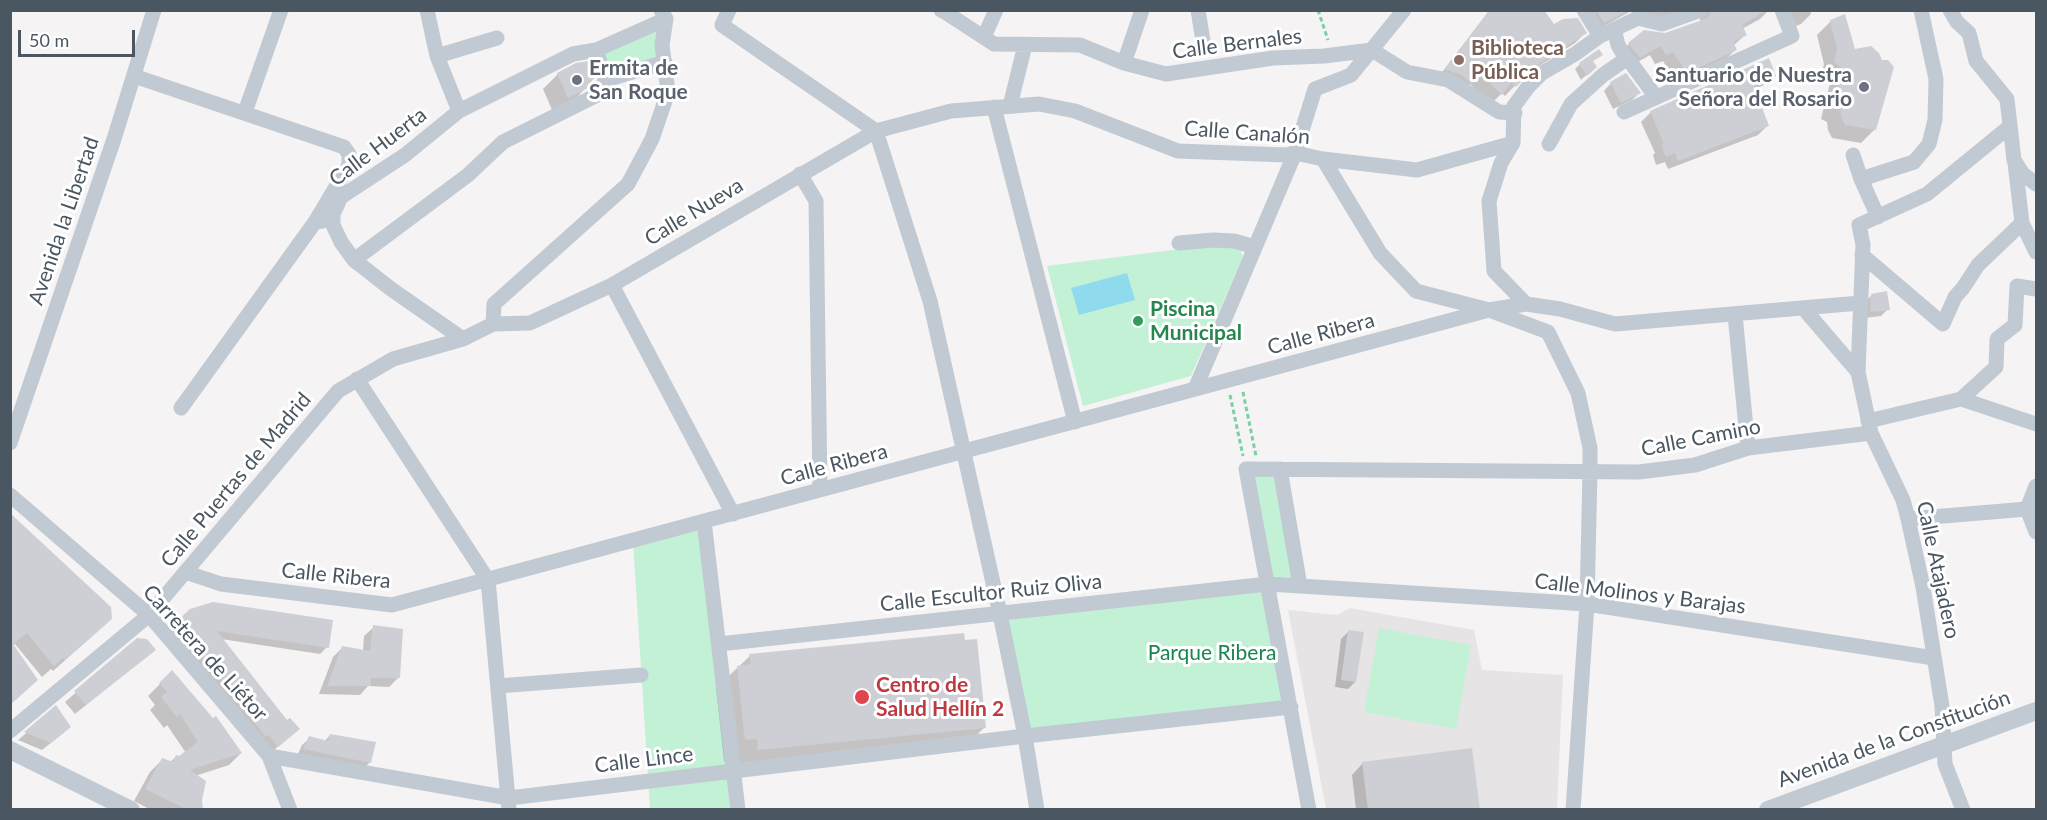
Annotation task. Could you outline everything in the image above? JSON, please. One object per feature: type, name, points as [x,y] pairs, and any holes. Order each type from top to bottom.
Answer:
[{"type":"street","name":"Avenida la Libertad","points":[[10,443],[154,10]]},
{"type":"street","points":[[245,112],[282,10]]},
{"type":"street","name":"Calle Huerta","points":[[427,10],[437,56],[459,111],[405,155],[341,197],[333,214],[333,225],[340,242],[354,260],[463,339]]},
{"type":"street","points":[[729,10],[722,25],[876,131],[930,301],[1000,614],[1025,736],[1037,810]]},
{"type":"street","name":"Calle Bernales","points":[[940,10],[994,45],[1080,45],[1124,63],[1166,74],[1273,58],[1372,50]]},
{"type":"street","points":[[984,37],[996,10]]},
{"type":"street","points":[[1124,63],[1142,10]]},
{"type":"street","points":[[1198,10],[1203,41]]},
{"type":"street","points":[[1195,389],[1295,153],[1315,89],[1351,75],[1404,10]]},
{"type":"street","points":[[1584,10],[1600,36]]},
{"type":"street","points":[[1526,304],[1494,271],[1489,201],[1501,163],[1513,143],[1514,106],[1542,73],[1638,14],[1662,24],[1701,10]]},
{"type":"street","points":[[1624,112],[1792,36],[1782,10]]},
{"type":"street","points":[[1861,179],[1914,162],[1929,144],[1935,120],[1936,79],[1921,10]]},
{"type":"street","points":[[1950,10],[1957,22],[1969,33],[1976,62],[2007,99],[2022,223],[2037,252]]},
{"type":"street","points":[[459,111],[573,54],[596,50],[663,15],[662,45],[668,92],[652,140],[628,184],[494,304],[492,324]]},
{"type":"street","points":[[1614,29],[1618,45],[1626,60],[1632,63],[1656,97]]},
{"type":"street","points":[[437,56],[497,38]]},
{"type":"street","points":[[1010,106],[1025,45]]},
{"type":"street","points":[[596,50],[606,80]]},
{"type":"street","points":[[1372,50],[1407,72],[1448,80],[1499,112],[1515,113]]},
{"type":"street","points":[[1550,144],[1570,104],[1603,75],[1626,60]]},
{"type":"street","points":[[354,260],[468,176],[503,142],[595,96],[606,80],[665,62]]},
{"type":"street","points":[[134,75],[344,147],[349,154],[349,165],[315,222],[181,408]]},
{"type":"street","name":"Calle Canalón","points":[[876,131],[951,111],[1039,104],[1075,111],[1178,151],[1286,155],[1295,153],[1323,159],[1417,170],[1513,143]]},
{"type":"street","points":[[994,107],[1076,422]]},
{"type":"street","points":[[1853,155],[1878,217],[1927,194],[2009,127]]},
{"type":"street","name":"Calle Nueva","points":[[530,322],[612,285],[876,131]]},
{"type":"street","points":[[1323,159],[1380,253],[1416,291],[1489,310],[1548,332],[1578,393],[1590,448],[1590,471],[1587,604],[1573,810]]},
{"type":"street","points":[[2014,160],[2023,174],[2037,184]]},
{"type":"street","points":[[800,174],[816,201],[820,490]]},
{"type":"street","name":"Calle Atajadero","points":[[1878,217],[1859,225],[1863,245],[1858,372],[1870,427],[1903,500],[1908,519],[1923,587],[1934,658],[1946,744],[1945,764],[1962,810]]},
{"type":"street","points":[[315,222],[333,220]]},
{"type":"street","points":[[1862,255],[1943,324],[1955,297],[1978,266],[2022,223]]},
{"type":"street","points":[[1179,243],[1224,240],[1255,247]]},
{"type":"street","points":[[612,285],[733,514]]},
{"type":"street","points":[[2037,289],[2017,286],[2015,325],[1997,339],[1996,367],[1961,399],[2037,424]]},
{"type":"street","name":"Calle Ribera","points":[[186,572],[221,584],[392,605],[1489,310],[1526,304],[1560,309],[1615,324],[1860,303]]},
{"type":"street","points":[[1804,309],[1858,372]]},
{"type":"street","points":[[1735,315],[1748,448]]},
{"type":"street","name":"Calle Puertas de Madrid","points":[[10,732],[149,615],[338,392],[393,359],[463,339],[492,324],[530,322]]},
{"type":"street","points":[[357,379],[488,580],[509,804]]},
{"type":"street","name":"Calle Camino","points":[[1252,469],[1639,472],[1695,465],[1748,448],[1870,427],[1961,399]]},
{"type":"street","points":[[1252,469],[1268,584],[1309,810]]},
{"type":"street","points":[[1280,469],[1300,586]]},
{"type":"street","points":[[2037,486],[2027,509],[2037,532]]},
{"type":"street","name":"Carretera de Liétor","points":[[10,495],[149,615],[269,756],[290,810]]},
{"type":"street","points":[[1908,519],[2027,509]]},
{"type":"street","points":[[704,521],[738,810]]},
{"type":"street","name":"Calle Escultor Ruiz Oliva","points":[[719,644],[1268,584]]},
{"type":"street","name":"Calle Molinos y Barajas","points":[[1268,584],[1587,604],[1934,658]]},
{"type":"street","points":[[498,686],[641,675]]},
{"type":"street","name":"Calle Lince","points":[[269,756],[509,804],[734,771],[1292,707]]},
{"type":"street","name":"Avenida de la Constitución","points":[[1768,810],[2037,711]]},
{"type":"street","points":[[10,750],[131,810]]},
{"type":"path","points":[[1318,10],[1331,54]]},
{"type":"path","points":[[1233,379],[1252,469]]},
{"type":"path","points":[[1233,379],[1252,469]]},
{"type":"shaded area","points":[[1350,608],[1474,630],[1482,670],[1563,675],[1557,809],[1326,809],[1288,610],[1337,615]]},
{"type":"green space","points":[[665,22],[665,62],[606,78],[596,52]]},
{"type":"green space","name":"Piscina Municipal","points":[[1212,245],[1235,248],[1240,250],[1243,256],[1191,376],[1083,406],[1047,266]]},
{"type":"green space","name":"Parque Ribera","points":[[1246,469],[1280,469],[1300,586],[1268,584],[1291,707],[1025,736],[1000,614],[1267,584]]},
{"type":"green space","points":[[704,521],[738,809],[650,809],[633,541]]},
{"type":"green space","points":[[1379,628],[1471,645],[1456,729],[1364,712]]},
{"type":"water","points":[[1127,273],[1135,300],[1079,315],[1071,288]]},
{"type":"building","points":[[1490,10],[1544,10],[1554,24],[1563,19],[1578,18],[1587,33],[1537,65],[1516,87],[1511,83],[1502,95],[1481,74],[1472,84],[1461,75],[1445,69]]},
{"type":"building","points":[[1596,10],[1630,10],[1604,23]]},
{"type":"building","points":[[1711,10],[1767,10],[1742,25],[1747,35],[1733,42],[1737,50],[1687,73],[1673,52],[1666,55],[1660,46],[1640,58],[1628,43],[1644,30],[1665,33],[1705,19]]},
{"type":"building","name":"Santuario de Nuestra Señora del Rosario","points":[[1845,14],[1855,49],[1871,46],[1879,53],[1882,60],[1888,60],[1894,67],[1876,130],[1845,125],[1840,108],[1834,105],[1843,69],[1834,62],[1837,49],[1830,20]]},
{"type":"building","points":[[1599,49],[1603,55],[1593,61],[1597,67],[1587,76],[1579,63]]},
{"type":"building","points":[[1769,58],[1776,76],[1754,86],[1769,126],[1678,161],[1675,153],[1666,157],[1661,145],[1664,144],[1650,111]]},
{"type":"building","name":"Ermita de San Roque","points":[[589,61],[595,78],[589,81],[588,88],[568,98],[557,73],[576,63]]},
{"type":"building","points":[[1626,73],[1641,93],[1621,103],[1610,82]]},
{"type":"building","points":[[1887,291],[1890,310],[1870,312],[1871,294]]},
{"type":"building","points":[[10,513],[111,607],[112,619],[65,660],[63,658],[54,666],[27,633],[13,644],[38,680],[10,705]]},
{"type":"building","points":[[213,602],[333,620],[329,648],[217,631],[287,720],[290,718],[300,729],[278,747],[269,735],[266,737],[176,622],[190,609]]},
{"type":"building","points":[[373,625],[403,629],[400,678],[371,678],[371,686],[327,686],[342,646],[370,651]]},
{"type":"building","points":[[1348,630],[1364,632],[1356,682],[1341,680]]},
{"type":"building","name":"Centro de Salud Hellín 2","points":[[964,633],[965,640],[977,639],[986,728],[758,750],[757,739],[745,740],[737,666],[751,664],[749,654]]},
{"type":"building","points":[[137,638],[147,639],[156,650],[86,705],[74,691]]},
{"type":"building","points":[[172,670],[213,718],[216,716],[242,753],[190,770],[206,781],[202,800],[203,810],[188,810],[145,789],[162,758],[173,762],[176,755],[179,756],[198,742],[180,714],[177,717],[161,697],[167,692],[159,683]]},
{"type":"building","points":[[56,705],[71,727],[51,743],[24,732]]},
{"type":"building","points":[[330,734],[376,742],[371,763],[303,749],[309,736],[328,741]]},
{"type":"building","points":[[1472,748],[1480,810],[1368,810],[1362,762]]},
{"type":"place","name":"Biblioteca Pública","points":[[1459,60]]},
{"type":"place","name":"Ermita de San Roque","points":[[577,80]]},
{"type":"place","name":"Santuario de Nuestra Señora del Rosario","points":[[1864,87]]},
{"type":"place","name":"Piscina Municipal","points":[[1138,321]]},
{"type":"place","name":"Centro de Salud Hellín 2","points":[[862,697]]}]
